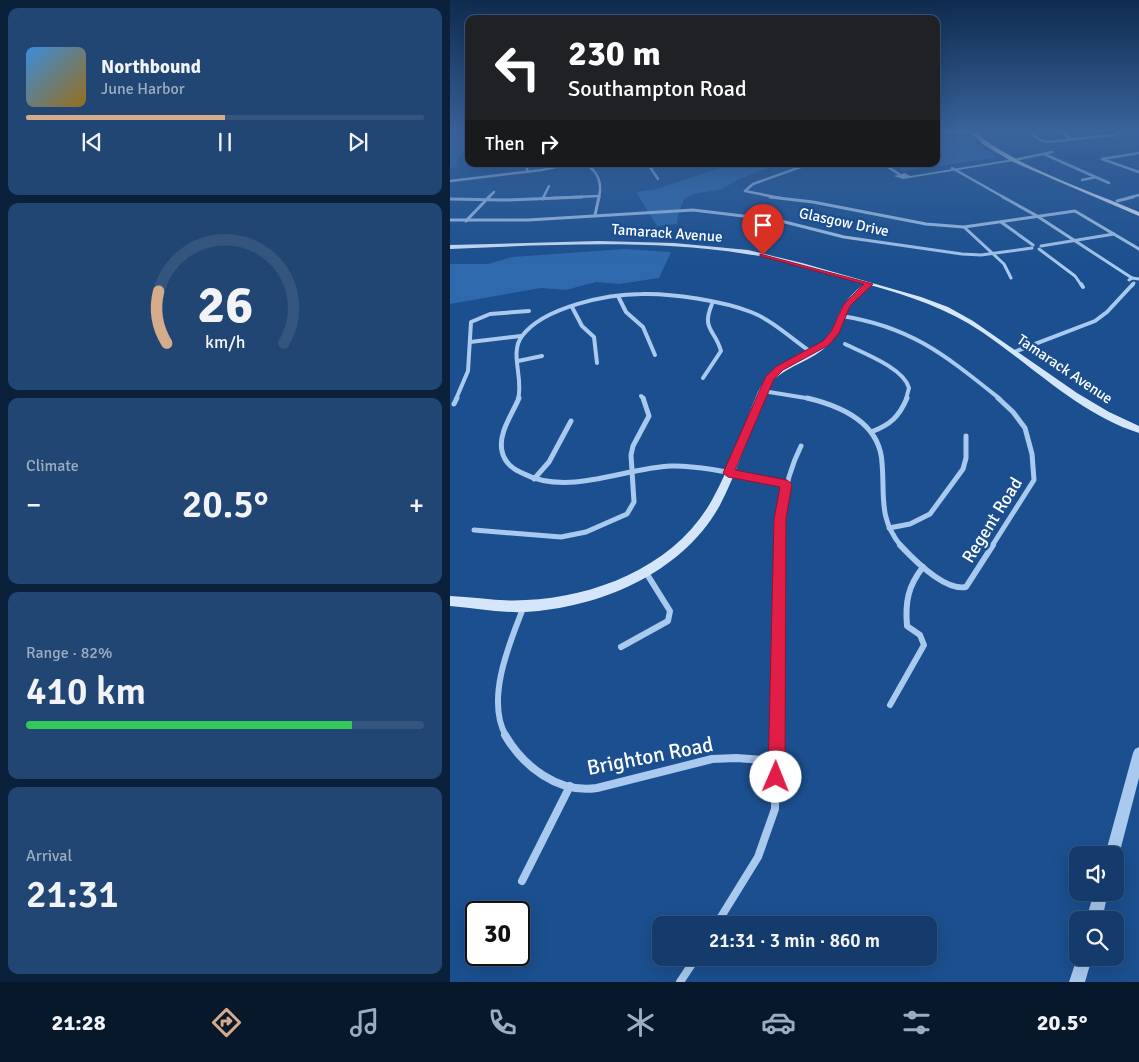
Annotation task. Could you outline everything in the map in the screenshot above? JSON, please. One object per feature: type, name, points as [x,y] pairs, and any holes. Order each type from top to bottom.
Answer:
[{"type":"main road","points":[[1054,176],[1139,214]]},
{"type":"main road","points":[[1057,176],[1139,210]]},
{"type":"main road","name":"Tamarack Avenue","points":[[450,247],[615,242],[661,243],[763,255],[915,297],[957,314],[991,334],[1089,405],[1139,430]]},
{"type":"main road","points":[[450,601],[524,606],[546,604],[597,593],[615,586],[673,553],[698,530],[715,505],[770,378],[780,368],[826,343],[835,333],[842,316],[854,297],[869,284]]},
{"type":"street","points":[[450,181],[487,176]]},
{"type":"street","points":[[595,215],[602,184],[599,176]]},
{"type":"street","points":[[776,176],[753,184],[746,190],[749,193],[820,203],[878,216],[964,227],[1074,211],[1139,248]]},
{"type":"street","points":[[966,176],[1037,216],[1132,278],[1139,279]]},
{"type":"street","points":[[1082,180],[1097,177],[1109,183]]},
{"type":"street","points":[[543,199],[549,186]]},
{"type":"street","points":[[466,221],[494,192]]},
{"type":"street","points":[[1118,201],[1139,195]]},
{"type":"street","points":[[450,199],[543,199],[599,196]]},
{"type":"street","name":"Glasgow Drive","points":[[450,220],[528,220],[696,211],[777,220],[844,237],[958,253],[994,254],[1033,246]]},
{"type":"street","points":[[1001,222],[1033,246],[1040,248],[1075,276],[1083,287]]},
{"type":"street","points":[[964,227],[1004,264],[1010,278]]},
{"type":"street","points":[[1040,248],[1114,234]]},
{"type":"street","points":[[1014,352],[1095,321],[1136,284],[1129,280],[1132,278]]},
{"type":"street","points":[[787,484],[688,466],[670,466],[632,471],[575,482],[560,483],[534,479],[522,475],[512,468],[504,457],[501,448],[502,436],[520,391],[517,354],[521,336],[537,321],[549,314],[572,307],[618,296],[654,294],[712,304],[751,312],[766,320],[811,352]]},
{"type":"street","points":[[618,296],[626,312],[643,327],[655,354]]},
{"type":"street","points":[[704,378],[721,351],[719,342],[707,326],[707,315],[712,304]]},
{"type":"street","points":[[572,307],[582,326],[594,337],[597,363]]},
{"type":"street","points":[[454,404],[468,371],[471,322],[478,317],[529,311]]},
{"type":"street","name":"Regent Road","points":[[842,316],[873,320],[897,328],[941,352],[1010,408],[1025,429],[1034,468],[1034,480],[966,586],[960,589],[952,587],[923,568]]},
{"type":"street","points":[[470,342],[521,336]]},
{"type":"street","points":[[845,344],[896,371],[908,383],[909,390],[900,415],[889,425],[871,432]]},
{"type":"street","points":[[518,361],[542,356]]},
{"type":"street","points":[[763,391],[818,400],[847,411],[871,432],[882,450],[884,462],[882,498],[884,516],[889,528],[904,550],[923,568],[911,581],[906,592],[905,604],[907,626],[920,635],[924,645],[890,704]]},
{"type":"street","points":[[474,530],[560,537],[599,528],[627,514],[634,502],[633,446],[649,416],[645,400],[641,396]]},
{"type":"street","points":[[534,479],[549,462],[571,421]]},
{"type":"street","points":[[889,528],[910,524],[930,514],[963,469],[966,458],[966,436]]},
{"type":"street","points":[[721,916],[761,849],[775,810],[780,519],[787,484],[795,457],[801,446]]},
{"type":"street","points":[[621,646],[668,621],[670,611],[645,570]]},
{"type":"street","name":"Brighton Road","points":[[524,606],[504,658],[498,686],[499,714],[502,730],[519,758],[546,778],[570,786],[592,789],[713,759],[777,761]]},
{"type":"street","points":[[1114,846],[1139,752]]},
{"type":"street","points":[[522,881],[570,786]]},
{"type":"street","points":[[680,982],[691,966]]},
{"type":"street","points":[[1078,982],[1082,966]]},
{"type":"shaded area","points":[[697,176],[748,176],[722,189],[694,194],[684,199],[678,214],[677,224],[657,226],[636,192],[657,189]]},
{"type":"shaded area","points":[[624,249],[671,252],[659,278],[619,284],[596,282],[566,290],[541,288],[450,304],[450,264],[488,264],[512,257]]},
{"type":"route","points":[[763,255],[869,284],[847,306],[835,333],[826,343],[780,368],[770,378],[728,473],[787,484],[782,500],[780,519],[776,777]]}]
